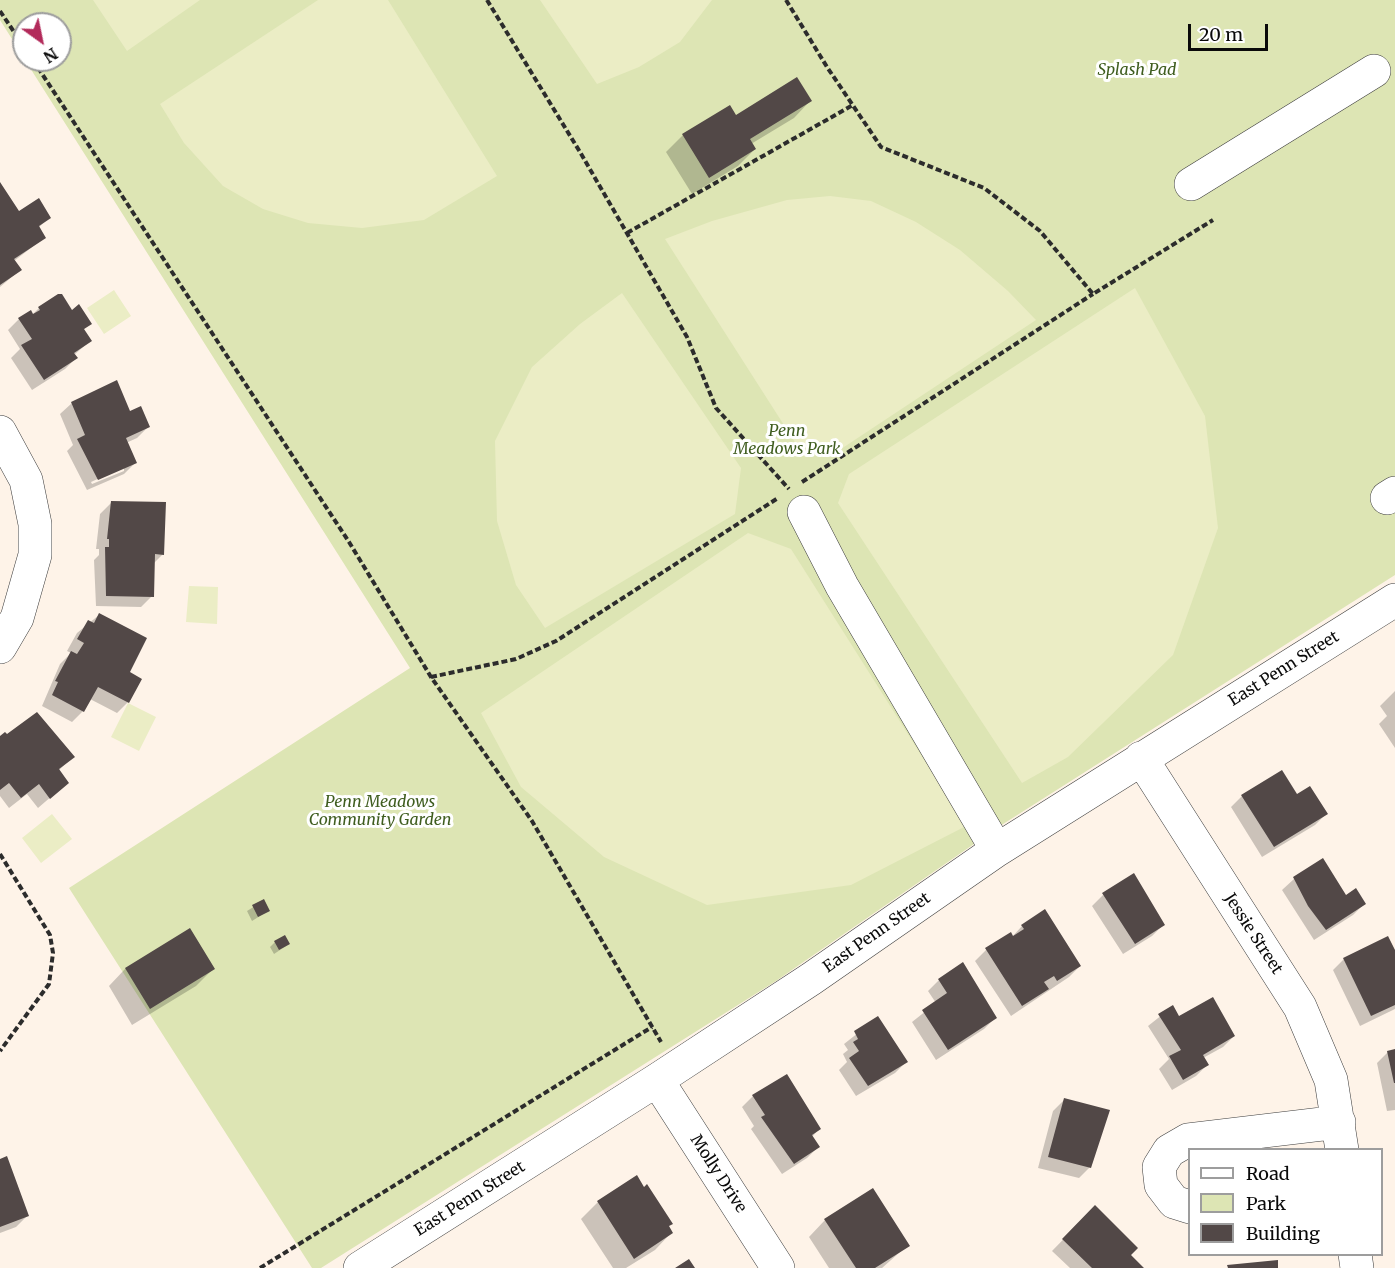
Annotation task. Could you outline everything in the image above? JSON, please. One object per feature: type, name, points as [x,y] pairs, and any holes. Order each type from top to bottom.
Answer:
[{"type":"street","points":[[1191,184],[1374,71]]},
{"type":"street","points":[[0,432],[26,480],[35,524],[35,555],[17,618],[0,647]]},
{"type":"street","points":[[797,501],[842,586],[997,850]]},
{"type":"street","name":"East Penn Street","points":[[360,1268],[811,979],[997,850],[1395,600]]},
{"type":"street","name":"Jessie Street","points":[[1141,758],[1300,1007],[1331,1080],[1340,1136],[1188,1140],[1169,1151],[1160,1167],[1161,1185],[1174,1202],[1188,1206]]},
{"type":"street","name":"Molly Drive","points":[[667,1073],[778,1268]]},
{"type":"path","points":[[487,0],[687,337],[716,408],[797,501]]},
{"type":"path","points":[[786,0],[881,147],[984,188],[1040,231],[1093,294]]},
{"type":"path","points":[[0,11],[12,29]]},
{"type":"path","points":[[41,72],[349,542],[431,677],[532,821],[652,1027],[667,1073]]},
{"type":"path","points":[[627,233],[853,105]]},
{"type":"path","points":[[431,677],[516,659],[555,641],[797,501],[1093,294],[1213,220]]},
{"type":"path","points":[[0,854],[50,934],[53,953],[49,984],[0,1052]]},
{"type":"path","points":[[260,1268],[652,1027]]},
{"type":"green space","name":"Penn Meadows Park","points":[[0,0],[1395,0],[1395,575],[1000,826],[776,981],[321,1268],[312,1268],[69,888],[410,668],[33,72],[72,72],[72,12],[12,12],[12,39],[0,20]]},
{"type":"green space","points":[[93,0],[200,0],[127,51]]},
{"type":"green space","points":[[318,0],[388,0],[497,176],[424,220],[362,228],[308,223],[263,209],[223,186],[184,143],[160,104]]},
{"type":"green space","points":[[540,0],[712,0],[680,42],[639,67],[597,84]]},
{"type":"green space","points":[[830,196],[871,201],[916,222],[960,250],[1008,291],[1036,320],[841,449],[798,447],[665,239],[712,221],[787,200]]},
{"type":"green space","points":[[1135,288],[1205,416],[1218,528],[1173,655],[1068,757],[1022,783],[838,503],[849,474]]},
{"type":"green space","points":[[114,290],[131,316],[104,334],[87,308]]},
{"type":"green space","points":[[622,293],[741,468],[735,514],[545,628],[516,585],[497,521],[495,441],[532,367],[580,324]]},
{"type":"green space","points":[[748,533],[791,549],[966,826],[851,885],[707,905],[604,857],[521,787],[481,713]]},
{"type":"green space","points":[[189,586],[218,587],[217,624],[186,622]]},
{"type":"green space","points":[[128,703],[156,717],[139,751],[111,737]]},
{"type":"green space","points":[[52,814],[72,839],[41,863],[22,838]]},
{"type":"building","points":[[797,77],[812,101],[750,139],[756,149],[709,178],[682,134],[730,105],[736,115]]},
{"type":"building","points":[[0,182],[19,211],[39,198],[51,218],[39,226],[46,238],[14,259],[22,270],[0,285]]},
{"type":"building","points":[[58,294],[62,294],[72,310],[79,304],[92,324],[84,329],[92,341],[74,353],[78,358],[44,380],[21,345],[32,339],[18,318],[31,310],[33,314],[40,310],[38,307]]},
{"type":"building","points":[[117,380],[130,411],[141,406],[150,427],[126,438],[137,463],[98,480],[77,439],[85,435],[71,402]]},
{"type":"building","points":[[111,501],[166,502],[164,555],[155,554],[154,597],[106,596],[105,547],[109,547],[109,539],[107,539]]},
{"type":"building","points":[[99,613],[147,638],[130,672],[142,679],[129,703],[98,687],[84,712],[52,695],[58,682],[55,681],[71,651],[77,654],[84,643],[77,639],[88,620],[94,623]]},
{"type":"building","points":[[37,712],[75,757],[59,769],[69,783],[50,799],[39,784],[21,798],[9,783],[0,790],[0,736],[5,732],[7,734]]},
{"type":"building","points":[[1282,770],[1297,794],[1310,786],[1328,814],[1274,847],[1241,795]]},
{"type":"building","points":[[1323,858],[1346,895],[1356,888],[1366,904],[1326,930],[1308,906],[1293,877]]},
{"type":"building","points":[[1134,873],[1165,925],[1135,944],[1102,893]]},
{"type":"building","points":[[264,899],[270,911],[258,917],[252,905]]},
{"type":"building","points":[[1045,909],[1081,966],[1057,981],[1054,976],[1044,982],[1049,989],[1022,1006],[985,948],[1011,932],[1013,936],[1024,929],[1021,925]]},
{"type":"building","points":[[190,928],[215,969],[150,1009],[125,968]]},
{"type":"building","points":[[285,935],[290,944],[279,950],[274,941]]},
{"type":"building","points":[[1388,936],[1395,950],[1395,1005],[1371,1016],[1343,958]]},
{"type":"building","points":[[963,962],[997,1018],[948,1050],[922,1010],[947,993],[938,979]]},
{"type":"building","points":[[1213,997],[1235,1036],[1203,1055],[1209,1065],[1183,1080],[1169,1056],[1181,1050],[1158,1014],[1173,1005],[1179,1016]]},
{"type":"building","points":[[878,1016],[908,1062],[868,1086],[849,1058],[859,1051],[853,1042],[858,1039],[854,1031]]},
{"type":"building","points":[[1395,1049],[1395,1083],[1394,1083],[1387,1051]]},
{"type":"building","points":[[787,1074],[821,1129],[812,1135],[820,1147],[794,1164],[761,1117],[765,1115],[752,1095]]},
{"type":"building","points":[[1064,1098],[1110,1110],[1091,1168],[1048,1157]]},
{"type":"building","points":[[7,1156],[29,1216],[0,1227],[0,1159]]},
{"type":"building","points":[[637,1175],[644,1187],[647,1184],[673,1224],[669,1226],[673,1233],[634,1259],[597,1201]]},
{"type":"building","points":[[873,1188],[910,1246],[875,1268],[856,1268],[824,1219]]},
{"type":"building","points":[[1095,1205],[1138,1248],[1131,1255],[1144,1268],[1092,1268],[1062,1239]]},
{"type":"building","points":[[689,1259],[695,1268],[675,1268]]},
{"type":"building","points":[[1278,1260],[1278,1268],[1228,1268],[1227,1265]]},
{"type":"park label","name":"Splash Pad","points":[[1137,70]]},
{"type":"park label","name":"Penn Meadows Community Garden","points":[[380,811]]}]
